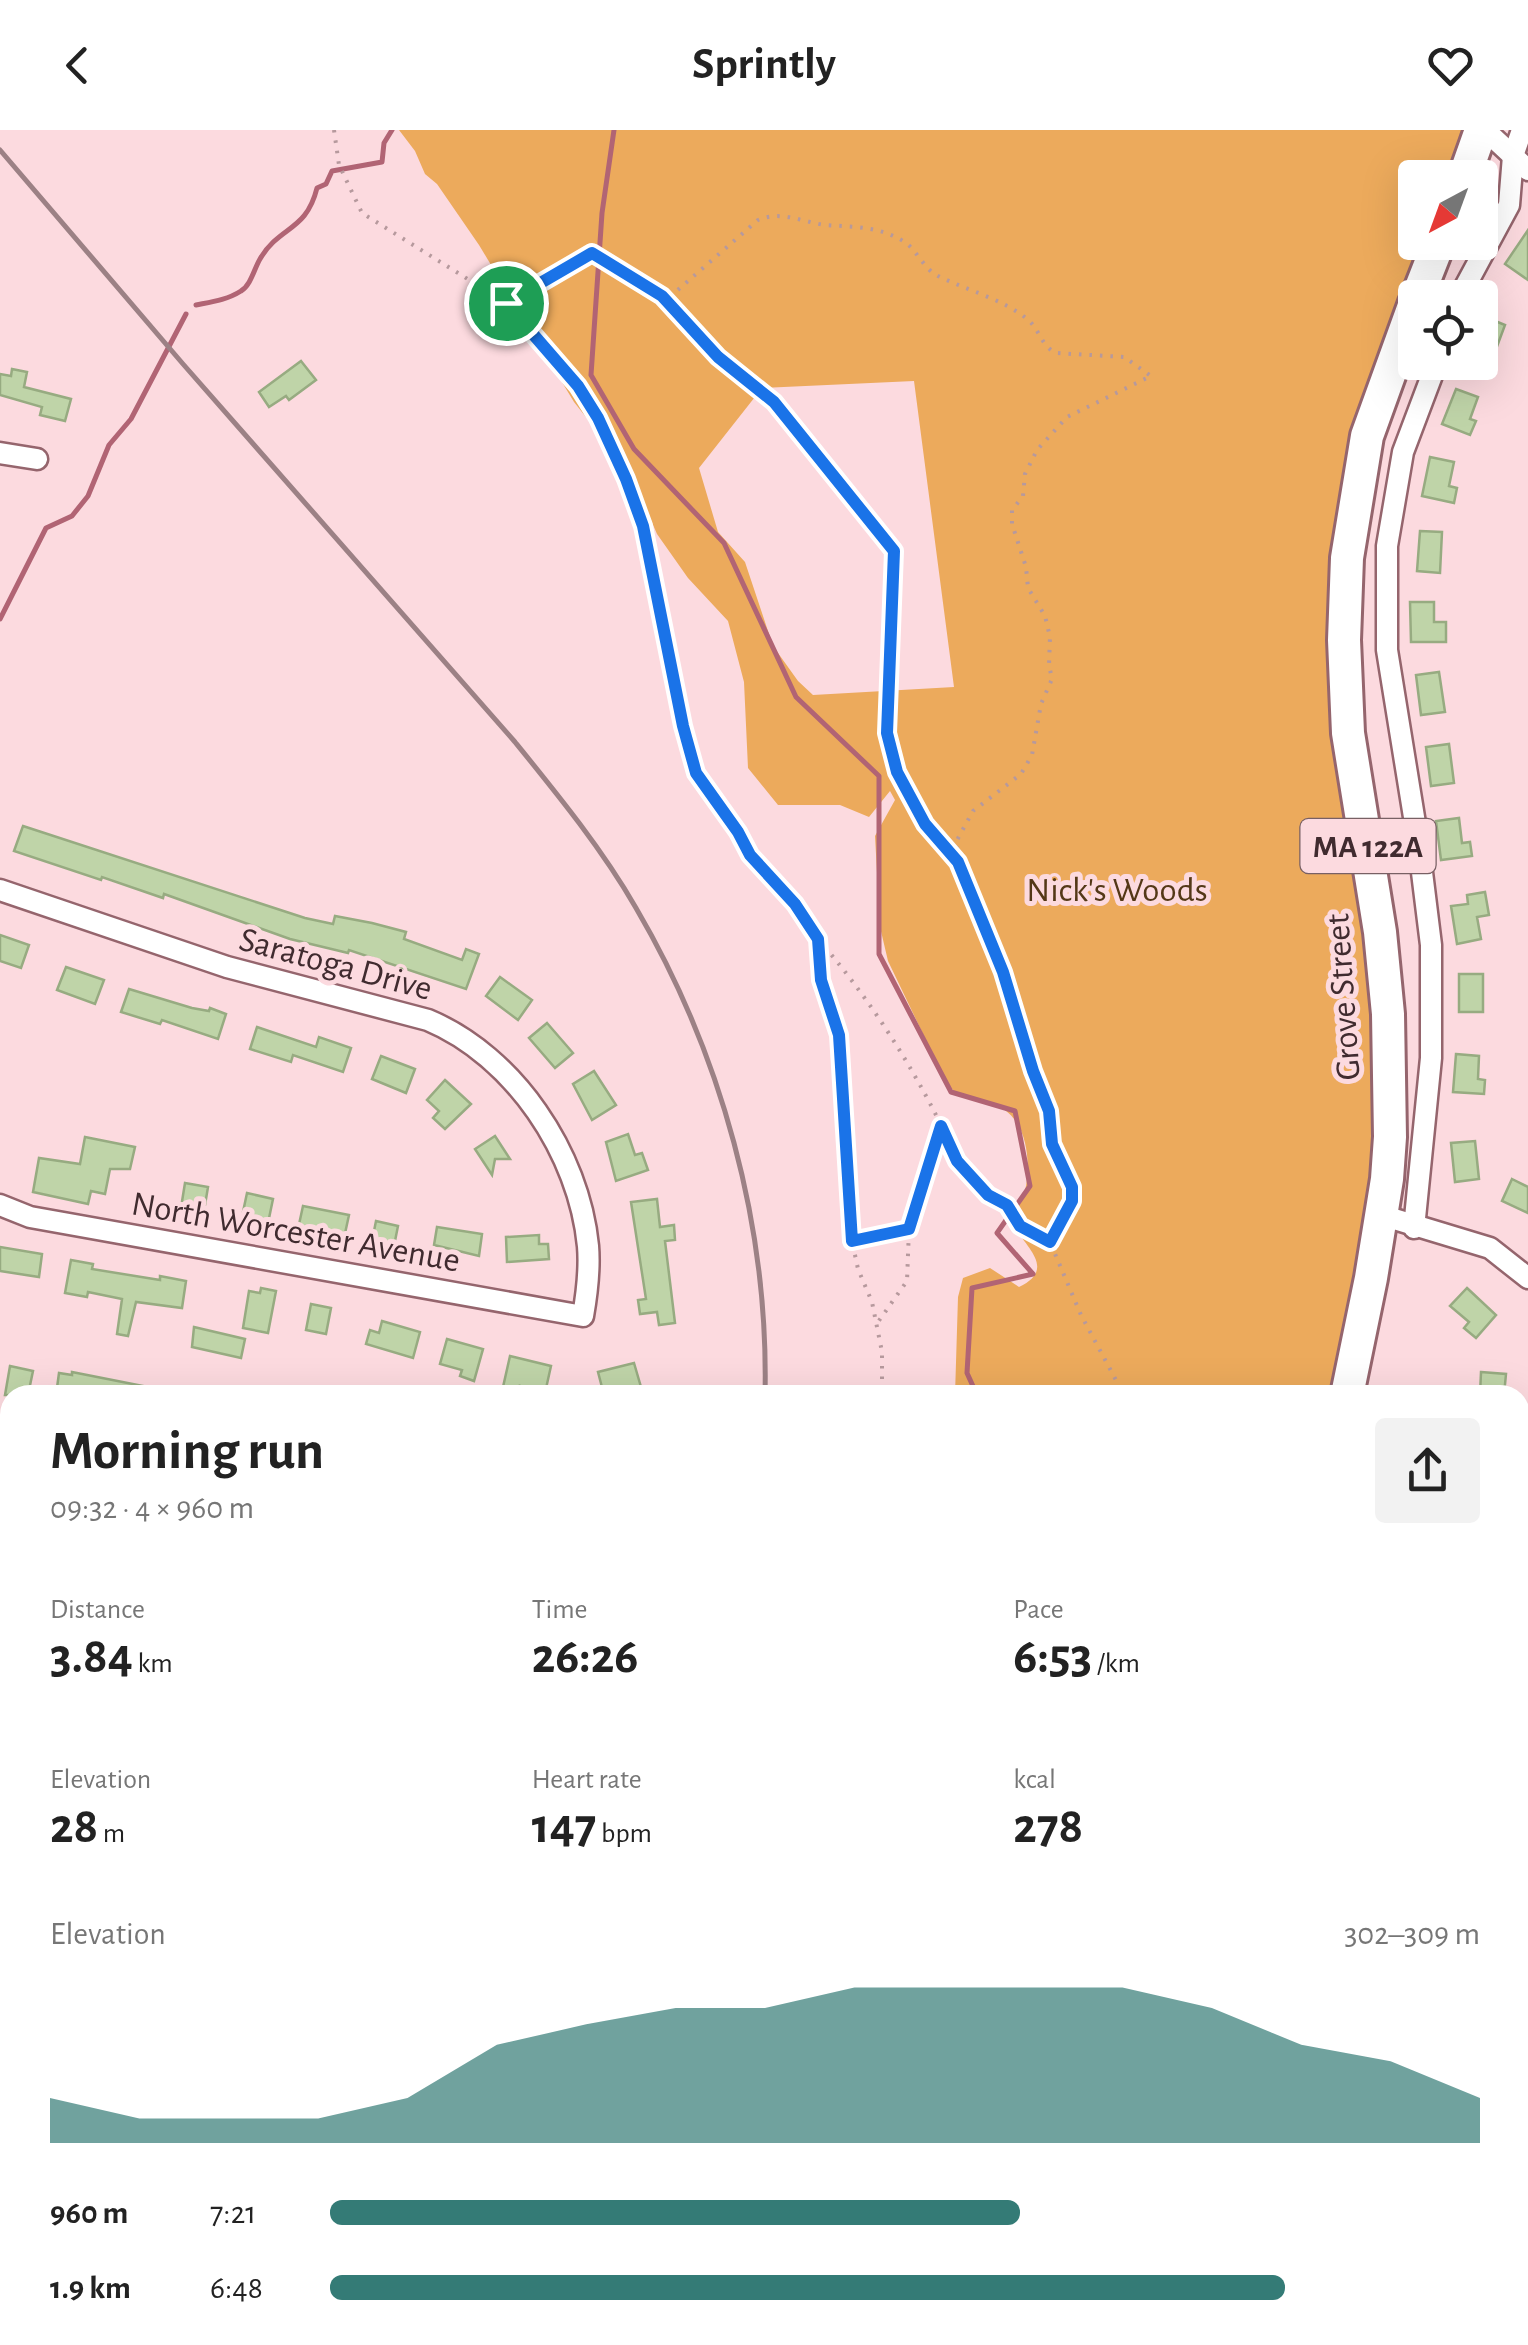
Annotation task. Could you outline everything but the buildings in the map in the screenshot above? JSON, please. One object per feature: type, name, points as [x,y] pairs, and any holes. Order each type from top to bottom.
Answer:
[{"type":"main road","points":[[1472,160],[1484,130]]},
{"type":"main road","name":"Grove Street","points":[[1349,1385],[1381,1215],[1390,1138],[1388,1014],[1380,932],[1348,733],[1345,612],[1350,530],[1367,436],[1398,350]]},
{"type":"street","points":[[1484,130],[1521,163]]},
{"type":"street","points":[[1469,280],[1510,205],[1521,163],[1522,130]]},
{"type":"street","points":[[1414,1228],[1431,1058],[1431,945],[1387,650],[1388,546],[1404,452],[1430,380]]},
{"type":"street","points":[[0,452],[37,459]]},
{"type":"street","name":"Saratoga Drive","points":[[0,890],[228,968],[428,1020],[481,1051],[531,1104],[574,1186],[588,1245],[589,1278],[583,1316]]},
{"type":"street","name":"North Worcester Avenue","points":[[0,1205],[30,1217],[583,1316]]},
{"type":"street","points":[[1381,1215],[1490,1248],[1528,1278]]},
{"type":"path","points":[[334,130],[339,164],[362,213],[506,303],[578,386],[598,418],[643,526],[675,690],[696,773],[750,855],[795,904],[921,1084],[957,1161],[988,1195],[1007,1205],[1020,1226],[1050,1242],[1081,1315],[1119,1385]]},
{"type":"path","points":[[662,296],[672,295],[758,220],[770,215],[828,225],[854,224],[890,235],[906,244],[932,274],[1028,319],[1046,348],[1056,354],[1129,359],[1152,376],[1067,417],[1037,450],[1025,474],[1023,496],[1012,510],[1012,524],[1026,567],[1028,588],[1045,616],[1052,679],[1041,704],[1032,755],[1021,774],[974,812],[956,842],[958,862],[1003,972],[1049,1111],[1052,1144],[1072,1187],[1072,1201],[1050,1242]]},
{"type":"path","points":[[506,303],[592,253],[662,296],[718,357],[774,402],[894,551],[887,733],[897,772],[925,824],[958,862]]},
{"type":"path","points":[[818,939],[821,980],[839,1035],[852,1241],[858,1269],[872,1302],[882,1352],[882,1385]]},
{"type":"path","points":[[876,1324],[908,1281],[909,1229],[941,1126]]},
{"type":"path","points":[[852,1241],[909,1229]]},
{"type":"green space","name":"Nick's Woods","points":[[399,130],[1465,130],[1455,160],[1398,160],[1398,260],[1416,260],[1408,280],[1398,280],[1398,304],[1358,425],[1333,548],[1328,676],[1334,742],[1365,944],[1373,1063],[1368,1191],[1337,1385],[955,1385],[958,1297],[963,1278],[990,1268],[1019,1287],[1036,1272],[1034,1256],[1013,1223],[1026,1186],[1027,1151],[1020,1128],[1005,1110],[964,1097],[947,1084],[888,961],[880,927],[875,836],[895,800],[890,791],[869,817],[840,805],[778,805],[748,768],[744,682],[728,621],[688,578],[657,534],[631,474],[574,402],[479,245],[437,184],[425,174],[415,151]],"holes":[[[914,381],[954,687],[813,695],[773,646],[745,562],[718,532],[699,468],[762,388]]]},
{"type":"waterway","points":[[196,305],[225,299],[244,288],[268,248],[306,213],[317,188],[326,184],[332,171],[382,162],[384,143],[392,130]]},
{"type":"waterway","points":[[614,130],[602,213],[591,375],[634,449],[724,543],[796,697],[879,776],[879,954],[951,1092],[1015,1111],[1030,1186],[997,1233],[1033,1274],[972,1288],[967,1373],[972,1385]]},
{"type":"waterway","points":[[0,619],[46,528],[72,516],[88,496],[109,445],[131,419],[186,314]]},
{"type":"railway","points":[[0,150],[515,742],[623,886],[693,1021],[734,1142],[758,1268],[765,1385]]},
{"type":"route","points":[[592,253],[662,296],[718,357],[774,402],[894,551],[887,733],[897,772],[925,824],[958,862],[1003,972],[1049,1111],[1052,1144],[1072,1187],[1072,1201],[1050,1242],[1020,1226],[1007,1205],[988,1195],[957,1161],[941,1126],[909,1229],[852,1241],[839,1035],[821,980],[818,939],[795,904],[750,855],[696,773],[667,653],[643,526],[626,479],[598,418],[578,386],[506,303],[592,253]]}]
